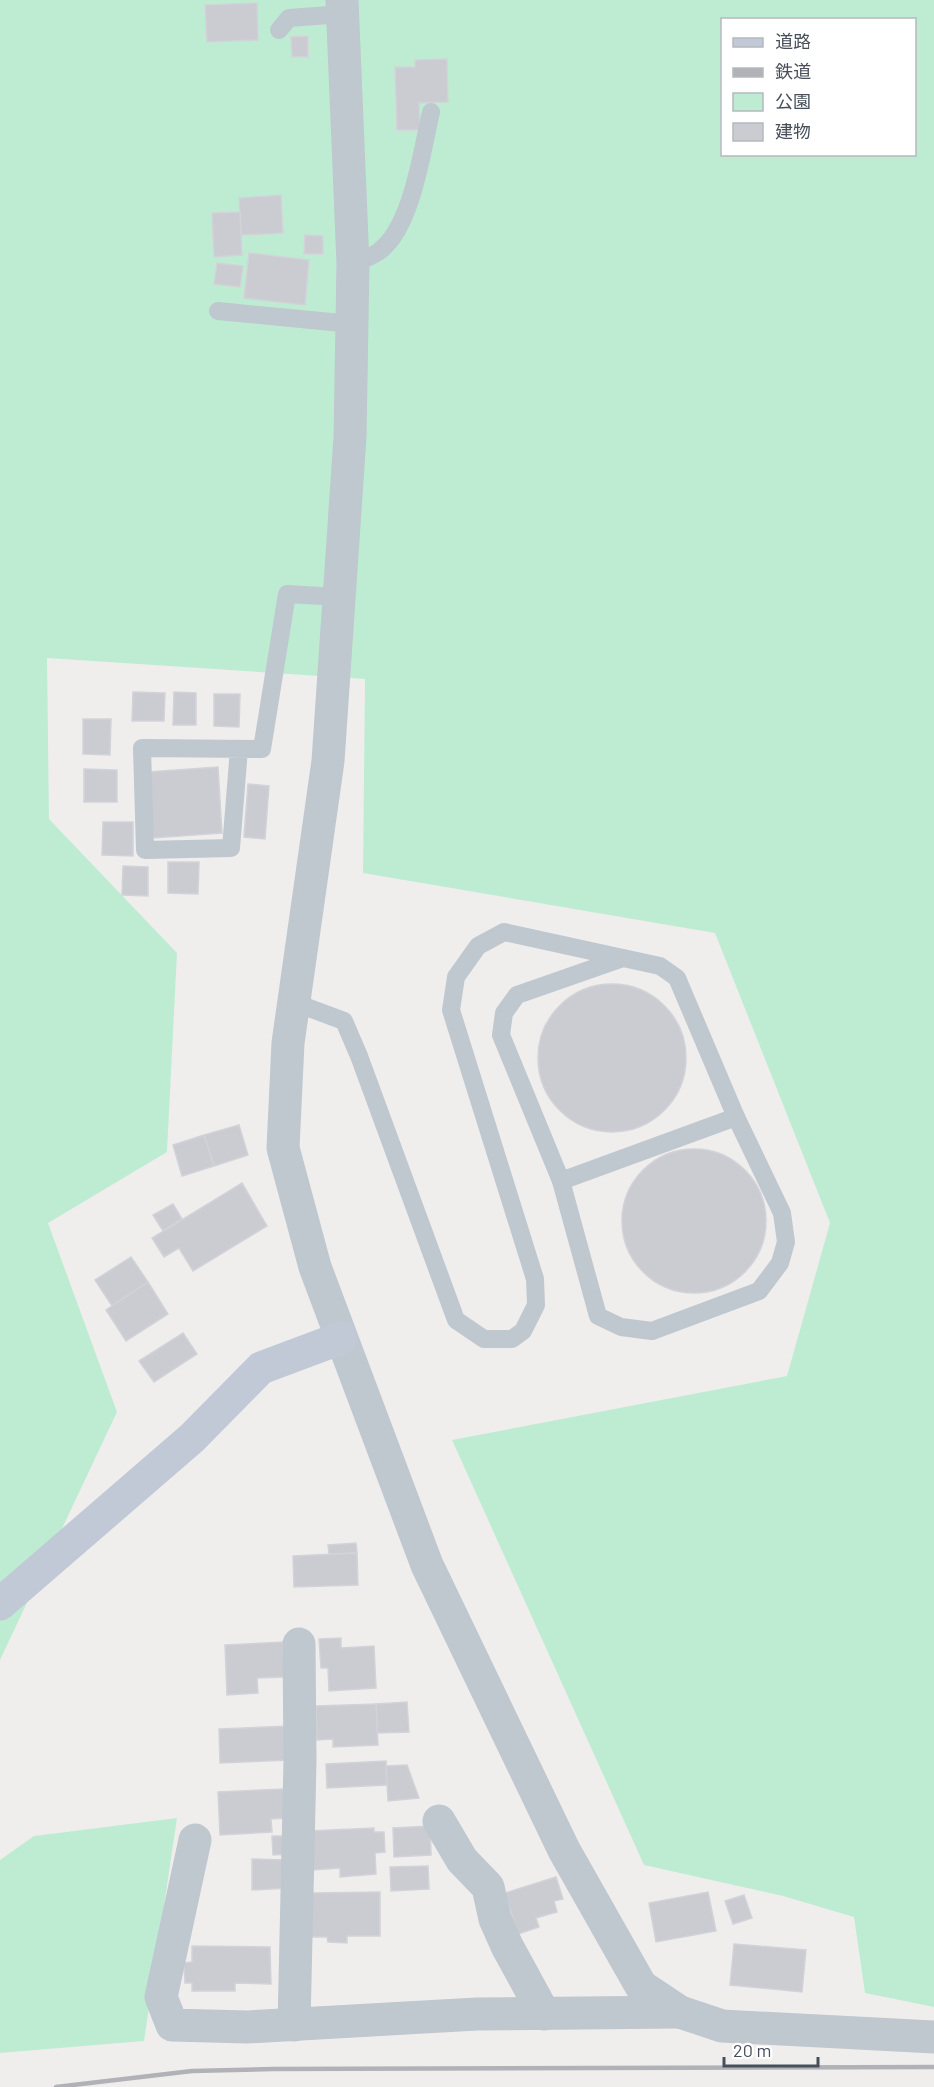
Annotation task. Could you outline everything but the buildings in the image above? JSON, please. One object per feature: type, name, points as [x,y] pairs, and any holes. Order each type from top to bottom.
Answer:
[{"type":"street","points":[[343,7],[353,264],[350,437],[328,761],[288,1043],[283,1148],[315,1267],[428,1565],[564,1850],[641,1986],[680,2012],[722,2025],[934,2037]]},
{"type":"street","points":[[0,1604],[192,1438],[261,1368],[341,1338]]},
{"type":"street","points":[[294,2025],[300,1761],[298,1644]]},
{"type":"street","points":[[440,1821],[462,1860],[488,1887],[495,1919],[544,2014]]},
{"type":"street","points":[[195,1840],[161,1997],[172,2025],[294,2025],[477,2014],[680,2012]]},
{"type":"lane","points":[[279,30],[289,18],[343,7]]},
{"type":"lane","points":[[353,264],[378,252],[392,238],[408,203],[431,112]]},
{"type":"lane","points":[[218,311],[352,324]]},
{"type":"lane","points":[[239,749],[231,848],[145,850],[142,748],[262,749],[286,594],[339,597]]},
{"type":"lane","points":[[293,1002],[344,1021],[456,1320],[484,1339],[512,1339],[523,1331],[536,1305],[535,1279],[451,1010],[456,977],[478,946],[504,932],[660,966],[677,978],[736,1117],[782,1213],[786,1242],[780,1263],[759,1291],[652,1331],[621,1327],[598,1316],[561,1181],[501,1035],[504,1013],[517,995],[622,958]]},
{"type":"lane","points":[[561,1181],[736,1117]]},
{"type":"green space","points":[[0,0],[934,0],[934,2007],[865,1993],[854,1917],[783,1896],[644,1865],[452,1440],[787,1376],[830,1223],[715,933],[363,873],[365,679],[47,658],[49,819],[177,953],[167,1152],[48,1223],[117,1412],[0,1660]]},
{"type":"green space","points":[[177,1818],[144,2041],[0,2053],[0,1860],[34,1836]]},
{"type":"railway","points":[[56,2087],[192,2071],[273,2069],[934,2067]]}]
